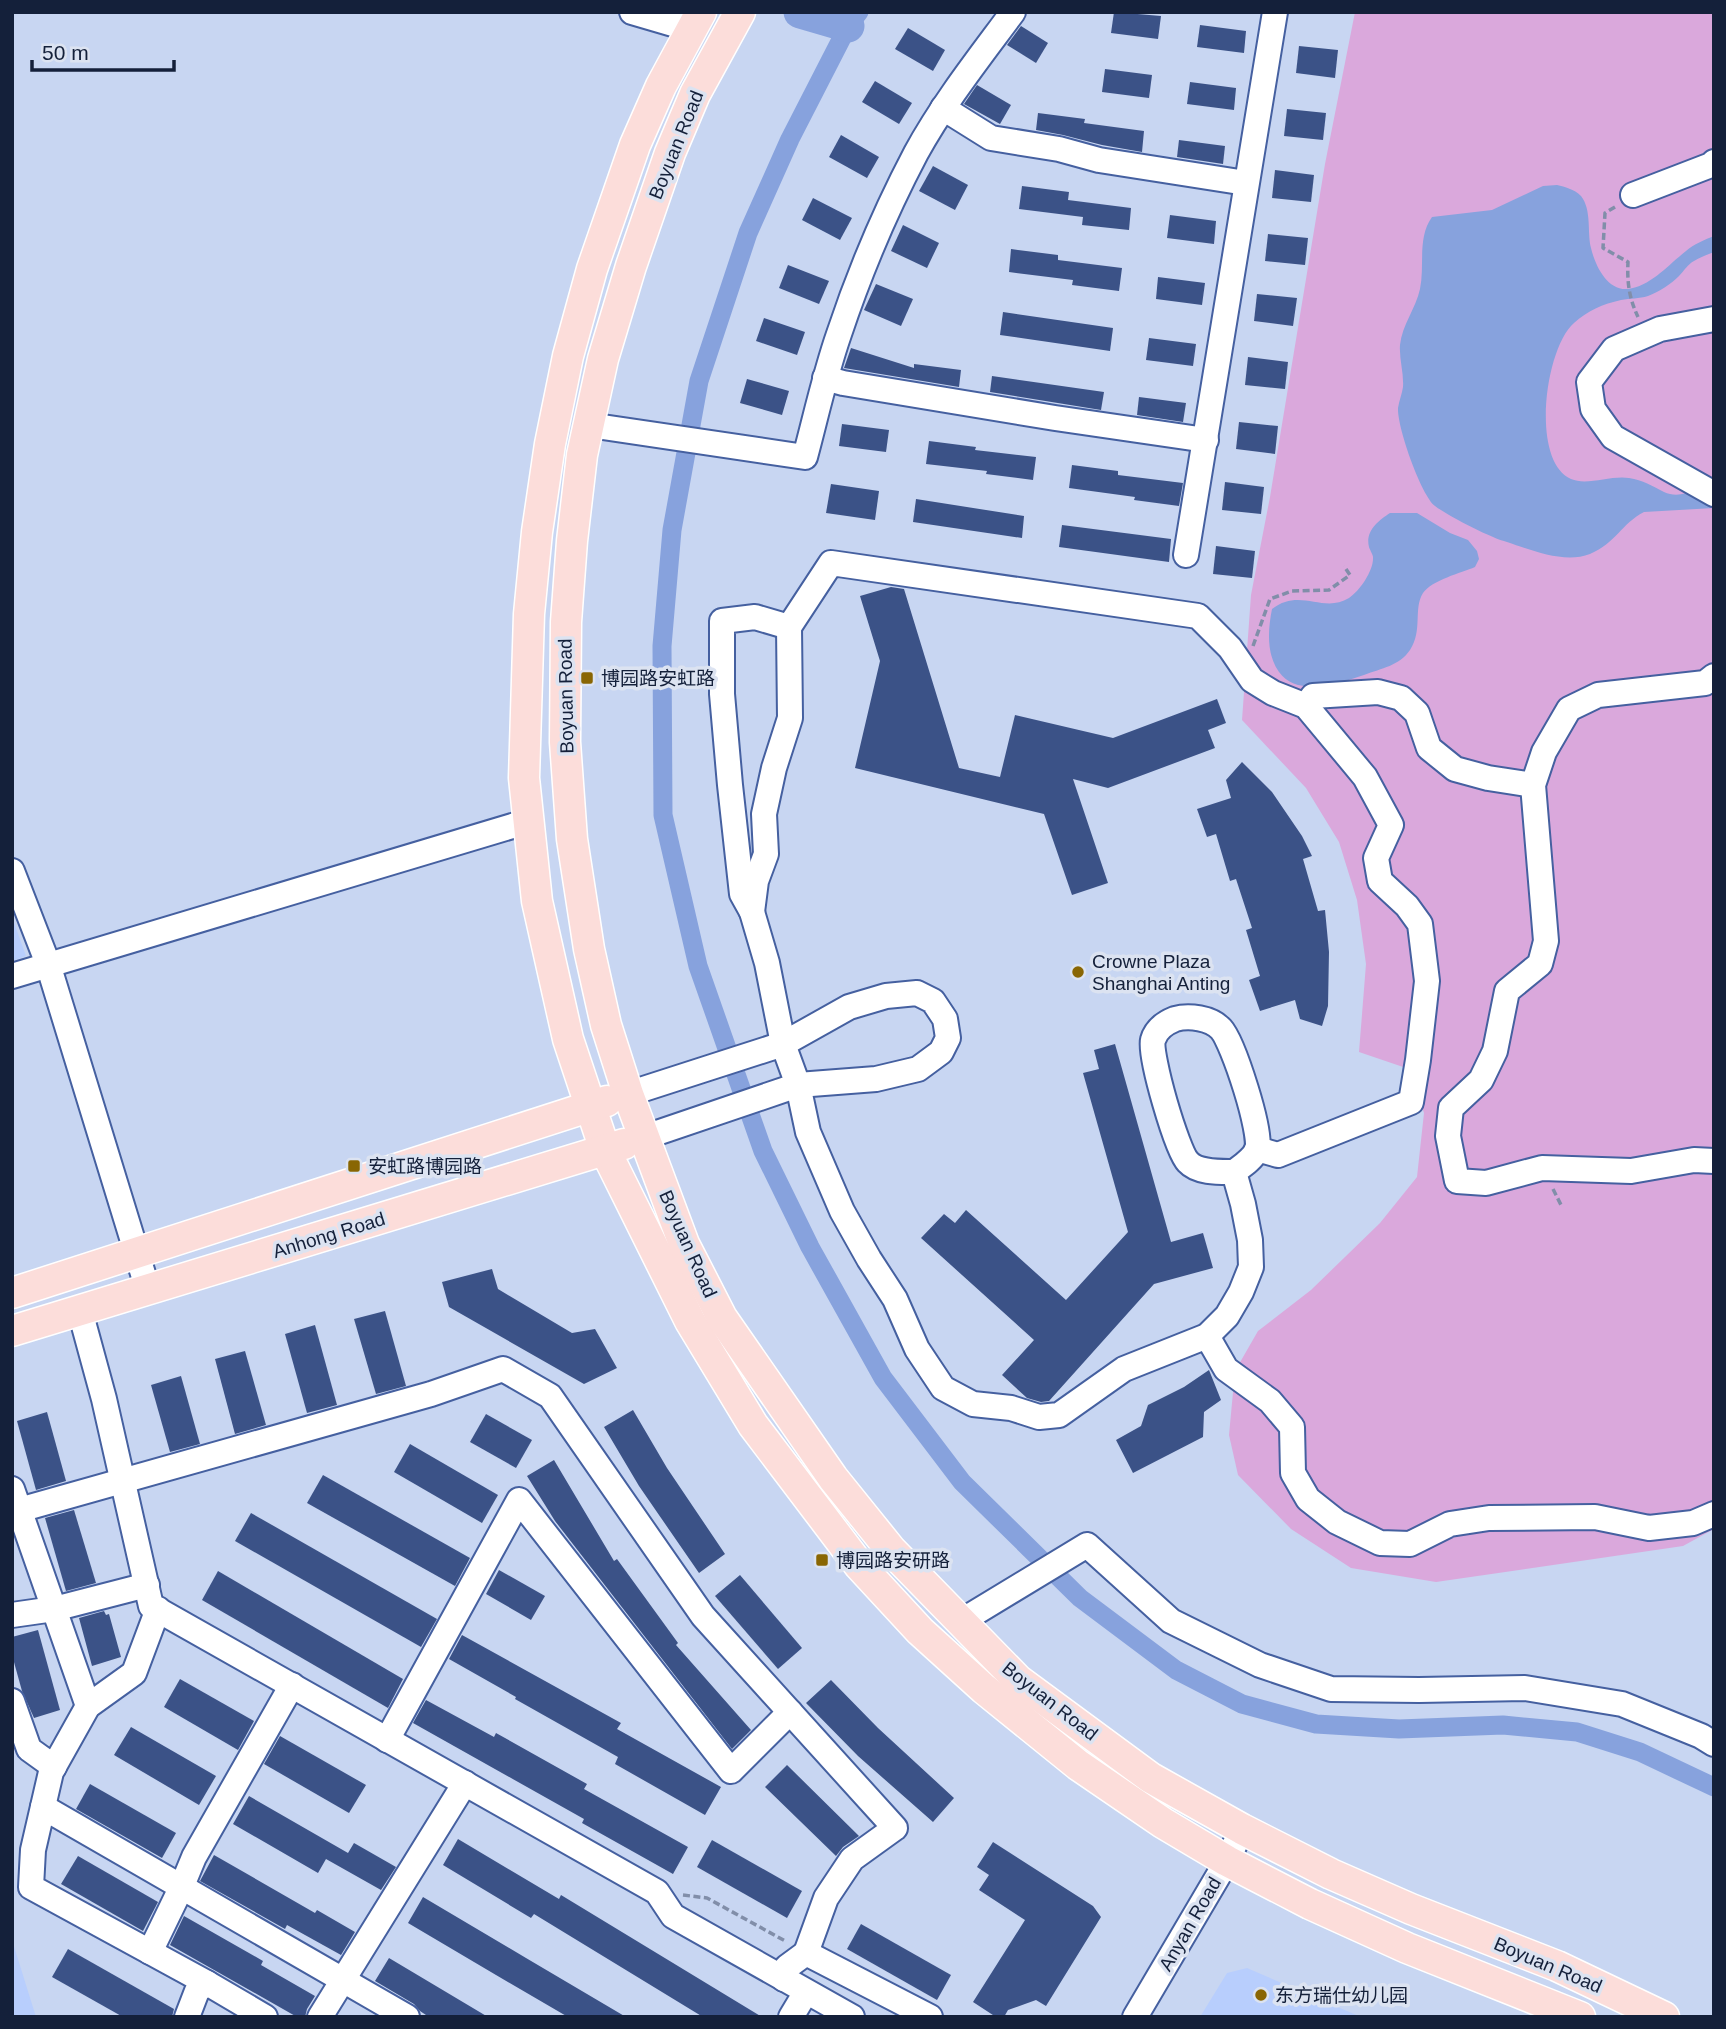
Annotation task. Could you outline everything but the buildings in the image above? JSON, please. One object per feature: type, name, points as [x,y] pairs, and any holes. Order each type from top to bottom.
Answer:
[{"type":"main road","name":"Boyuan Road","points":[[696,21],[661,86],[635,145],[592,269],[568,356],[551,444],[537,532],[529,614],[524,778],[537,901],[568,1039],[605,1150],[690,1321],[753,1425],[859,1566],[920,1631],[984,1689],[1078,1765],[1163,1824],[1227,1861],[1310,1905],[1407,1948],[1580,2017]]},
{"type":"main road","name":"Boyuan Road","points":[[733,24],[695,93],[670,153],[635,253],[603,359],[582,454],[566,622],[565,742],[572,839],[589,948],[606,1025],[628,1094],[684,1244],[722,1318],[832,1479],[891,1550],[1018,1680],[1151,1778],[1242,1829],[1331,1874],[1411,1909],[1557,1966],[1664,2017]]},
{"type":"main road","points":[[12,1293],[628,1094]]},
{"type":"main road","name":"Anhong Road","points":[[12,1331],[645,1138]]},
{"type":"street","points":[[632,12],[696,21]]},
{"type":"street","points":[[589,425],[805,457],[825,378],[852,298],[893,199],[943,108],[1013,12]]},
{"type":"street","points":[[1186,555],[1275,12]]},
{"type":"street","points":[[943,108],[991,138],[1059,149],[1099,160],[1246,183]]},
{"type":"street","points":[[1633,195],[1714,162]]},
{"type":"street","points":[[1714,319],[1660,329],[1614,349],[1589,382],[1594,409],[1613,438],[1714,494]]},
{"type":"street","points":[[825,378],[1042,416],[1206,440]]},
{"type":"street","points":[[752,912],[757,881],[766,854],[764,814],[774,768],[790,718],[789,627],[831,563],[1198,616],[1230,648],[1252,680],[1273,693],[1306,706],[1365,777],[1391,825],[1376,858],[1380,881],[1407,906],[1420,924],[1427,981],[1411,1102]]},
{"type":"street","points":[[789,627],[755,617],[722,621],[722,694],[742,894],[752,912],[767,963],[772,1048],[799,1085],[808,1132],[842,1211],[895,1299],[918,1349],[943,1388],[974,1404],[1011,1408],[1039,1417],[1059,1415],[1124,1369],[1207,1336],[1227,1316],[1251,1267],[1251,1240],[1234,1172]]},
{"type":"street","points":[[1714,676],[1705,683],[1598,695],[1569,709],[1544,752],[1534,785],[1546,941],[1540,964],[1507,991],[1495,1051],[1481,1080],[1451,1108],[1448,1136],[1457,1181],[1486,1183],[1542,1168],[1631,1171],[1694,1160],[1714,1161]]},
{"type":"street","points":[[1306,706],[1313,696],[1378,692],[1401,698],[1417,713],[1429,748],[1455,769],[1488,778],[1534,785]]},
{"type":"street","points":[[12,976],[529,821]]},
{"type":"street","points":[[12,872],[48,964],[148,1290]]},
{"type":"street","points":[[628,1094],[772,1048],[849,1007],[886,996],[917,993],[933,1001],[945,1019],[948,1038],[941,1052],[918,1069],[876,1079],[799,1085],[645,1138]]},
{"type":"street","points":[[1177,1018],[1198,1018],[1220,1028],[1230,1044],[1258,1134],[1257,1149],[1248,1161],[1234,1172],[1209,1171],[1188,1163],[1177,1144],[1153,1055],[1153,1040],[1160,1027],[1177,1018]]},
{"type":"street","points":[[1257,1149],[1278,1155],[1411,1102],[1451,1108]]},
{"type":"street","points":[[79,1311],[104,1399],[152,1606],[657,1892],[673,1916],[852,2017]]},
{"type":"street","points":[[1207,1336],[1226,1369],[1270,1401],[1292,1427],[1293,1473],[1308,1499],[1337,1522],[1380,1544],[1410,1544],[1450,1524],[1489,1518],[1594,1517],[1649,1528],[1693,1523],[1714,1514]]},
{"type":"street","points":[[88,1706],[15,1504],[123,1481],[431,1394],[503,1369],[550,1396],[703,1616],[895,1828],[852,1859],[826,1898],[806,1953],[788,1966],[784,1979]]},
{"type":"street","points":[[387,1740],[519,1500],[731,1771],[790,1712]]},
{"type":"street","points":[[960,1622],[1087,1545],[1171,1621],[1260,1665],[1331,1689],[1525,1688],[1622,1704],[1701,1736],[1714,1744]]},
{"type":"street","points":[[12,1615],[54,1609],[147,1585]]},
{"type":"street","points":[[158,1609],[134,1673],[88,1706],[51,1772],[33,1850],[31,1887],[265,2017]]},
{"type":"street","points":[[150,1952],[194,1857],[292,1685]]},
{"type":"street","points":[[12,1701],[29,1749],[54,1767]]},
{"type":"street","points":[[320,2017],[465,1783]]},
{"type":"street","points":[[43,1807],[407,2017]]},
{"type":"street","name":"Anyan Road","points":[[1135,2017],[1227,1861],[1242,1829]]},
{"type":"street","points":[[806,1953],[930,2017]]},
{"type":"street","points":[[187,2017],[197,1991],[207,1983]]},
{"type":"street","points":[[791,2017],[806,1992]]},
{"type":"path","points":[[1633,195],[1605,213],[1603,248],[1628,262],[1627,283],[1633,306]]},
{"type":"path","points":[[1237,658],[1253,646],[1270,599],[1292,591],[1329,590],[1350,575],[1344,566]]},
{"type":"path","points":[[657,1892],[707,1898],[806,1953]]},
{"type":"shaded area","points":[[1355,12],[1714,12],[1714,1529],[1683,1546],[1436,1582],[1351,1568],[1291,1529],[1238,1475],[1229,1435],[1235,1371],[1258,1331],[1311,1290],[1380,1223],[1417,1177],[1424,1113],[1409,1069],[1359,1052],[1366,964],[1357,900],[1339,842],[1306,788],[1242,720],[1251,595],[1270,497],[1325,164]]},
{"type":"shaded area","points":[[1557,185],[1581,196],[1587,208],[1590,242],[1596,262],[1603,276],[1621,289],[1644,284],[1692,246],[1714,236],[1714,252],[1692,262],[1665,288],[1641,298],[1602,306],[1574,323],[1564,336],[1549,379],[1546,428],[1550,451],[1558,468],[1571,479],[1584,481],[1629,478],[1677,495],[1714,481],[1714,508],[1644,512],[1599,550],[1580,557],[1548,555],[1500,540],[1435,506],[1423,489],[1411,460],[1401,430],[1398,408],[1403,387],[1401,338],[1420,289],[1424,234],[1432,217],[1492,210],[1543,186]]},
{"type":"shaded area","points":[[1390,513],[1417,513],[1450,533],[1468,540],[1477,551],[1479,559],[1475,567],[1427,588],[1420,599],[1414,642],[1406,655],[1395,663],[1364,675],[1320,686],[1297,685],[1287,680],[1275,665],[1270,649],[1272,609],[1292,600],[1330,603],[1353,595],[1366,580],[1373,562],[1368,541],[1371,531]]},
{"type":"shaded area","points":[[12,917],[26,956],[12,961]]},
{"type":"shaded area","points":[[12,1940],[36,2017],[12,2017]]},
{"type":"shaded area","name":"东方瑞仕幼儿园","points":[[1247,1968],[1361,2017],[1200,2017],[1227,1973]]},
{"type":"waterway","points":[[800,12],[848,26]]},
{"type":"waterway","points":[[859,12],[848,26],[790,139],[748,233],[699,381],[672,530],[662,646],[663,815],[698,966],[763,1151],[810,1247],[883,1378],[962,1482],[1080,1598],[1176,1670],[1242,1704],[1316,1724],[1399,1729],[1503,1725],[1577,1732],[1640,1752],[1714,1787]]},
{"type":"place","name":"博园路安虹路","points":[[587,678]]},
{"type":"place","name":"Crowne Plaza Shanghai Anting","points":[[1078,972]]},
{"type":"place","name":"安虹路博园路","points":[[354,1166]]},
{"type":"place","name":"博园路安研路","points":[[822,1560]]},
{"type":"place","name":"东方瑞仕幼儿园","points":[[1261,1995]]}]
